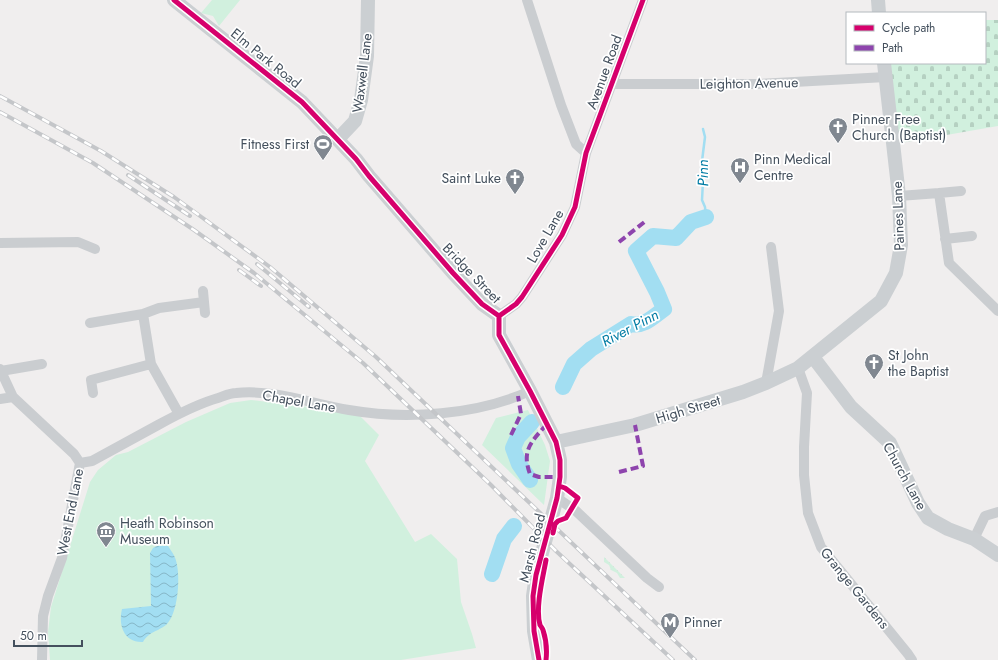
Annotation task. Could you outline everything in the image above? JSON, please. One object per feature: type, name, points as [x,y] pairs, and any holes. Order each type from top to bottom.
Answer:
[{"type":"street","name":"Elm Park Road","points":[[174,0],[302,102],[338,139]]},
{"type":"street","name":"Waxwell Lane","points":[[338,139],[356,121],[358,112],[367,56],[368,0]]},
{"type":"street","points":[[527,0],[576,144],[586,153]]},
{"type":"street","name":"Avenue Road","points":[[586,153],[643,0]]},
{"type":"street","points":[[878,0],[879,12]]},
{"type":"street","name":"Paines Lane","points":[[813,356],[881,301],[896,273],[902,245],[899,196],[884,64]]},
{"type":"street","name":"Leighton Avenue","points":[[612,84],[759,84],[886,78]]},
{"type":"street","name":"Bridge Street","points":[[338,139],[449,269],[482,304],[499,316],[499,335],[530,390],[556,442]]},
{"type":"street","name":"Love Lane","points":[[499,316],[516,304],[522,297],[562,234],[575,207],[586,153]]},
{"type":"street","points":[[899,196],[961,191]]},
{"type":"street","points":[[939,193],[949,263],[998,310]]},
{"type":"street","points":[[945,239],[972,236]]},
{"type":"street","points":[[0,243],[78,242],[95,249]]},
{"type":"street","points":[[766,383],[779,311],[771,247]]},
{"type":"street","points":[[203,291],[205,313]]},
{"type":"street","points":[[90,323],[143,314],[159,308],[204,302]]},
{"type":"street","points":[[143,314],[151,364],[179,414]]},
{"type":"street","name":"High Street","points":[[556,442],[635,425],[743,392],[798,368],[813,356]]},
{"type":"street","name":"Church Lane","points":[[813,356],[852,407],[890,443],[918,503],[928,518],[948,529],[974,539],[998,555]]},
{"type":"street","points":[[0,370],[42,364]]},
{"type":"street","points":[[93,393],[91,380],[151,364]]},
{"type":"street","name":"Grange Gardens","points":[[798,368],[807,393],[804,468],[808,513],[821,547],[912,660]]},
{"type":"street","name":"West End Lane","points":[[0,370],[13,397],[74,454],[80,463],[62,558],[48,596],[44,616],[42,660]]},
{"type":"street","name":"Chapel Lane","points":[[80,463],[92,461],[201,403],[234,393],[249,392],[296,398],[349,410],[401,415],[450,412],[477,407],[496,403],[530,390]]},
{"type":"street","points":[[0,399],[13,397]]},
{"type":"street","name":"Marsh Road","points":[[539,660],[534,631],[533,596],[536,575],[557,498],[560,477],[560,460],[556,442]]},
{"type":"street","points":[[557,498],[576,510],[647,578],[659,587]]},
{"type":"street","points":[[974,539],[985,516],[998,512]]},
{"type":"green space","points":[[212,0],[240,0],[219,26],[213,16],[201,13]]},
{"type":"green space","points":[[986,20],[998,20],[998,126],[895,144],[887,64],[986,64]]},
{"type":"green space","points":[[251,400],[357,413],[379,435],[365,461],[415,542],[431,534],[457,559],[461,602],[476,648],[401,660],[50,660],[48,632],[51,607],[90,482],[98,470],[116,455],[128,452],[186,422],[230,403]]},
{"type":"green space","points":[[528,410],[545,445],[550,461],[544,505],[482,445],[496,418]]},
{"type":"green space","points":[[604,557],[625,578],[620,578],[617,573],[611,570],[609,565],[604,562]]},
{"type":"water","points":[[157,546],[168,546],[176,560],[178,579],[176,604],[171,619],[167,624],[145,638],[143,642],[136,642],[131,640],[124,632],[121,621],[122,609],[151,606],[150,553],[153,548]]},
{"type":"waterway","name":"Pinn","points":[[703,129],[705,137],[701,169],[703,181],[702,200],[705,207],[706,217]]},
{"type":"waterway","name":"River Pinn","points":[[563,387],[574,364],[591,349],[631,324],[636,325],[645,322],[653,318],[664,309],[636,251],[653,236],[676,238],[691,222],[706,217]]},
{"type":"waterway","name":"River Pinn","points":[[530,480],[519,464],[513,448],[518,437],[532,422]]},
{"type":"waterway","name":"River Pinn","points":[[492,574],[504,539],[514,526]]},
{"type":"railway","points":[[0,96],[101,151],[174,197],[270,267],[376,357],[695,660]]},
{"type":"railway","points":[[0,112],[93,163],[194,230],[254,273],[363,363],[491,485],[556,551],[673,660]]},
{"type":"railway","points":[[128,175],[190,216]]},
{"type":"railway","points":[[257,264],[309,307]]},
{"type":"railway","points":[[239,270],[261,286]]},
{"type":"marked path","points":[[619,242],[647,220]]},
{"type":"marked path","points":[[511,435],[521,414],[518,396]]},
{"type":"marked path","points":[[547,424],[533,441],[527,452],[528,466],[530,474],[539,477],[560,477]]},
{"type":"marked path","points":[[619,472],[643,466],[635,425]]},
{"type":"cycle path","points":[[174,0],[302,102],[356,159],[453,273],[482,304],[499,316]]},
{"type":"cycle path","points":[[499,316],[516,304],[522,297],[562,235],[575,207],[586,153],[643,0]]},
{"type":"cycle path","points":[[499,316],[499,335],[556,442],[560,460],[560,477],[557,498],[536,575],[533,596],[534,631],[539,660]]},
{"type":"cycle path","points":[[553,533],[555,524],[566,518],[578,498],[565,488],[559,486]]},
{"type":"cycle path","points":[[546,560],[538,610],[540,625],[546,641],[546,660]]},
{"type":"place","name":"Pinner Free Church (Baptist)","points":[[838,144]]},
{"type":"place","name":"Fitness First","points":[[323,161]]},
{"type":"place","name":"Pinn Medical Centre","points":[[740,184]]},
{"type":"place","name":"Saint Luke","points":[[515,195]]},
{"type":"place","name":"St John the Baptist","points":[[874,380]]},
{"type":"place","name":"Heath Robinson Museum","points":[[106,548]]},
{"type":"place","name":"Pinner","points":[[670,639]]}]
